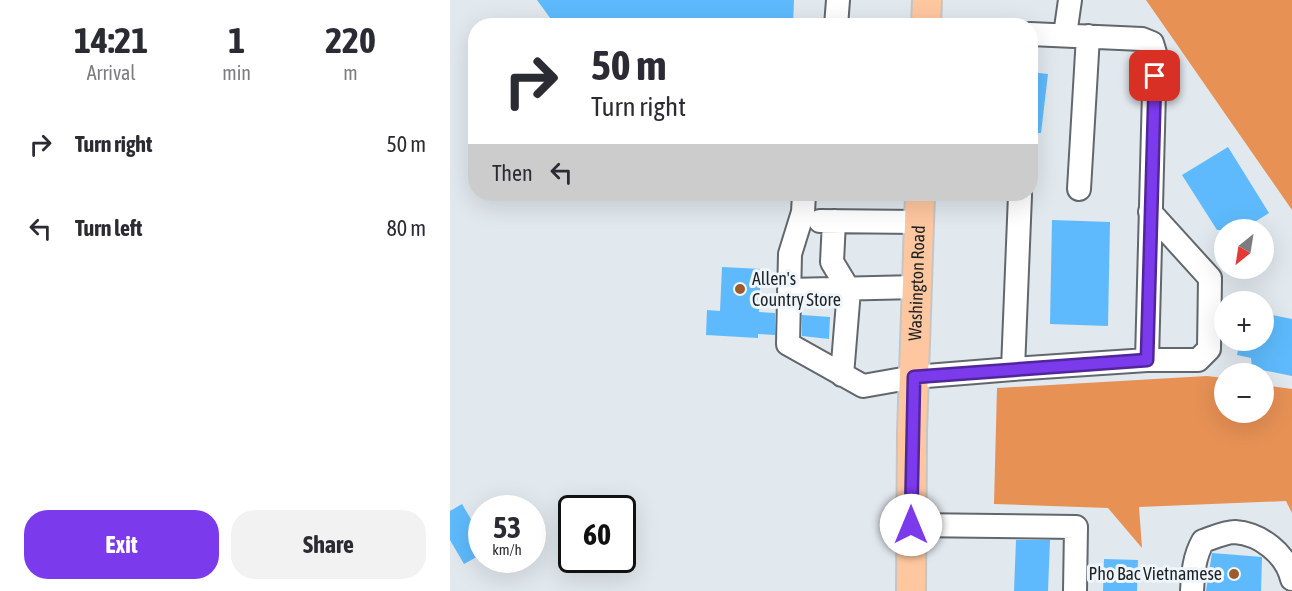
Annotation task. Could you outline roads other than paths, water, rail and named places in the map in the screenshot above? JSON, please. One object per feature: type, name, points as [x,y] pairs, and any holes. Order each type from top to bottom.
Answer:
[{"type":"main road","points":[[926,18],[927,0]]},
{"type":"main road","name":"Washington Road","points":[[907,583],[911,525],[920,201]]},
{"type":"lane","points":[[837,18],[838,0]]},
{"type":"lane","points":[[1065,35],[1070,0]]},
{"type":"lane","points":[[1038,34],[1142,39],[1152,43],[1155,53],[1147,360]]},
{"type":"lane","points":[[1079,189],[1088,36]]},
{"type":"lane","points":[[803,201],[801,220],[790,254],[788,344],[863,386],[914,377],[1012,369],[1147,360],[1198,360],[1209,349],[1210,278],[1150,212]]},
{"type":"lane","points":[[1012,369],[1020,201]]},
{"type":"lane","points":[[801,220],[919,222]]},
{"type":"lane","points":[[834,221],[832,262],[849,290],[842,375]]},
{"type":"lane","points":[[789,290],[917,287]]},
{"type":"lane","points":[[911,525],[1076,527],[1075,591]]},
{"type":"lane","points":[[1192,591],[1193,570],[1203,541],[1233,532],[1252,536],[1272,546],[1290,570],[1292,579]]},
{"type":"place","name":"Allen's Country Store","points":[[740,289]]},
{"type":"place","name":"Pho Bac Vietnamese","points":[[1234,574]]}]
